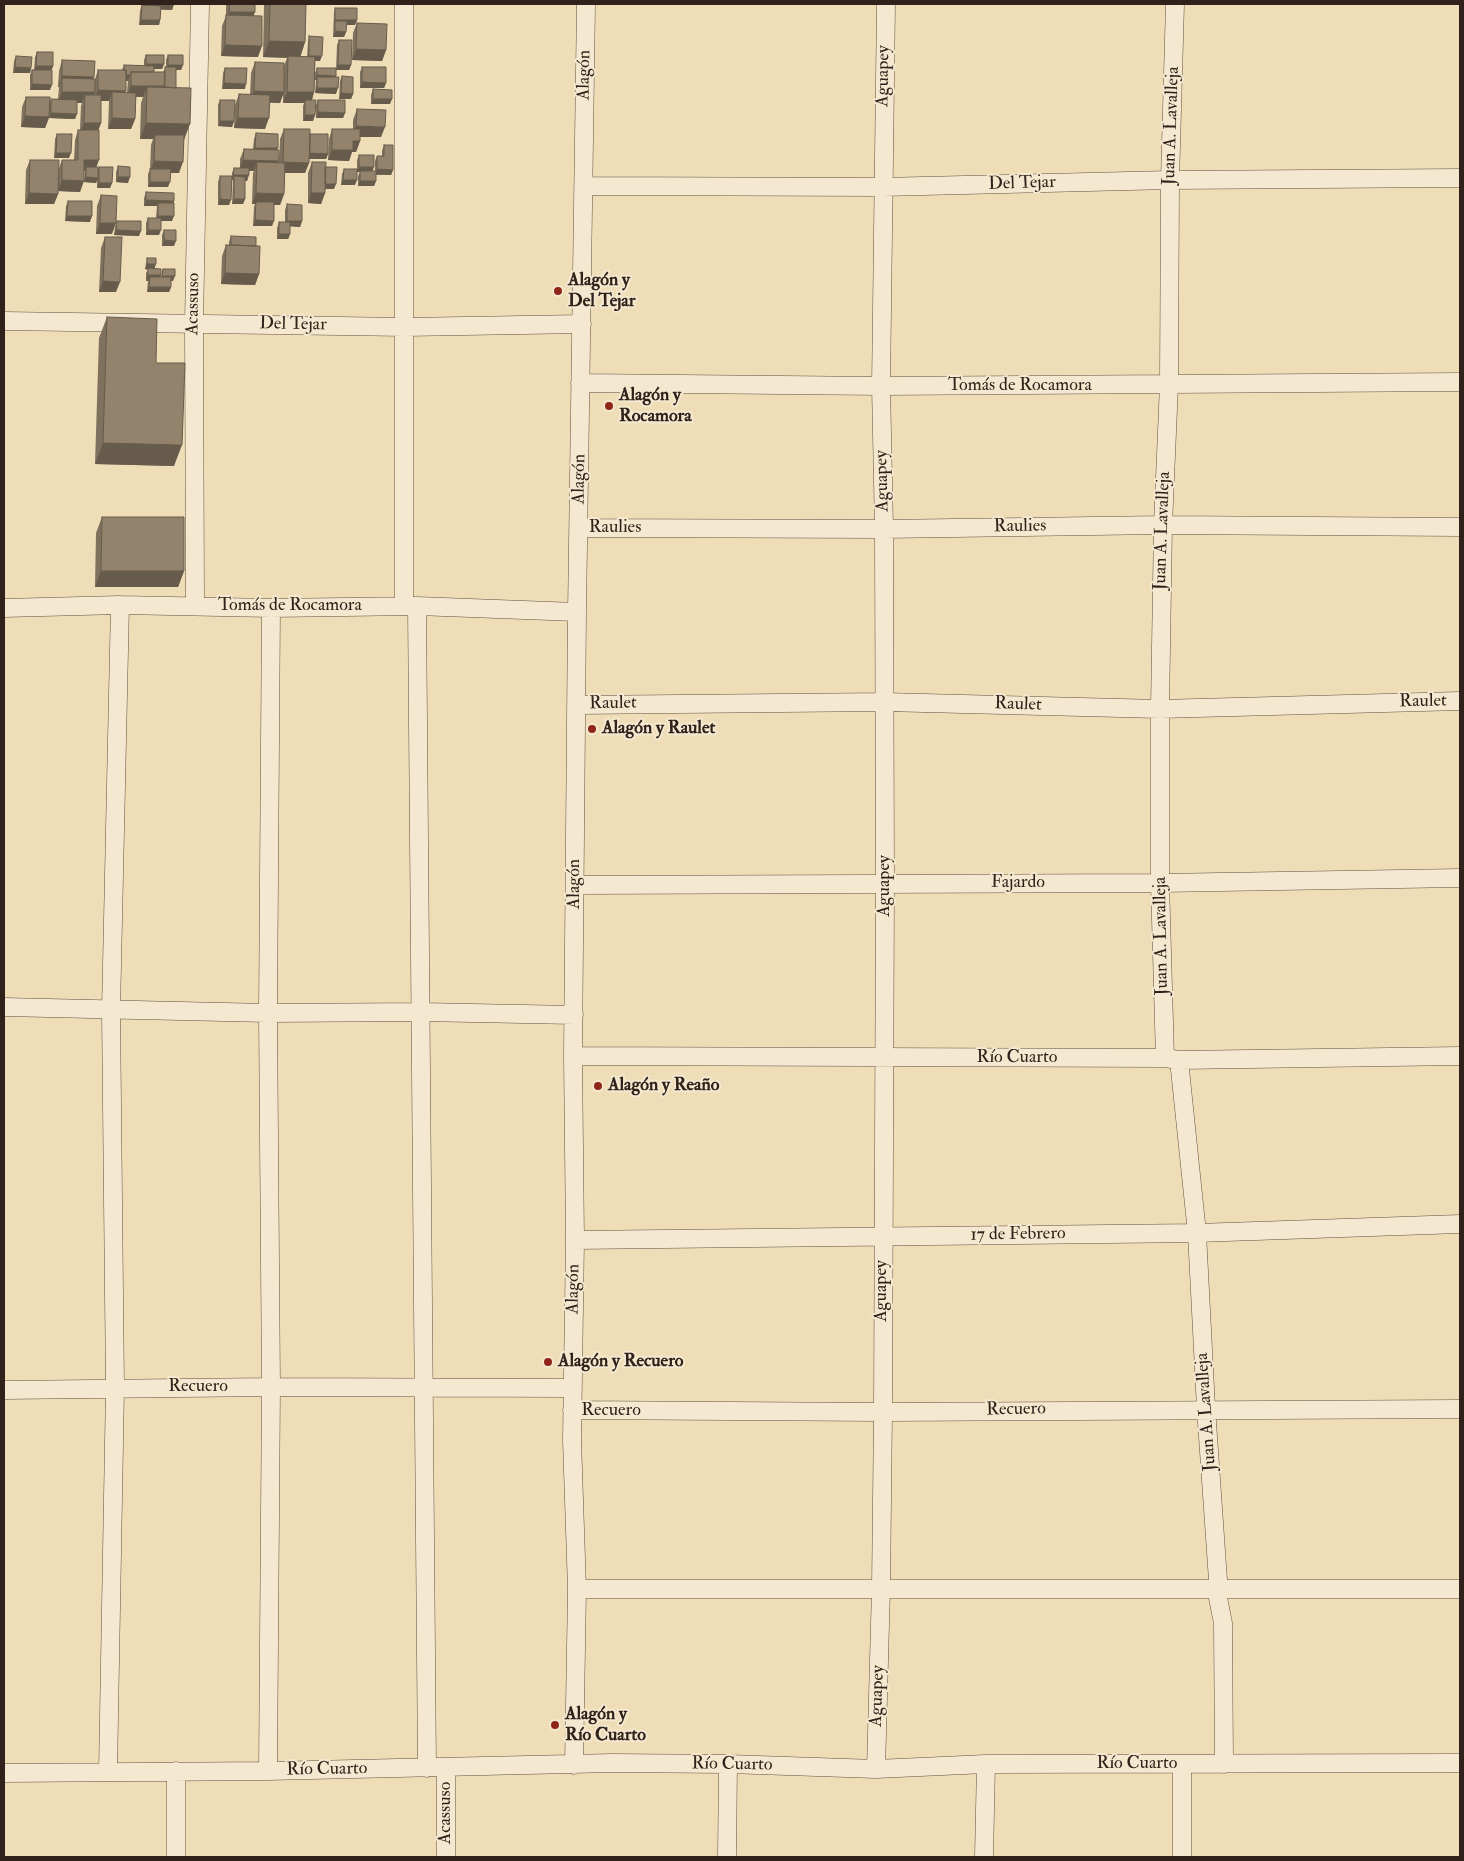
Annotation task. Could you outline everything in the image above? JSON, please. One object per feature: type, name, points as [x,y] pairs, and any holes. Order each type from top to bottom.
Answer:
[{"type":"street","name":"Acassuso","points":[[195,605],[194,322],[200,4]]},
{"type":"street","points":[[404,4],[405,327],[421,1012],[422,1388],[427,1768]]},
{"type":"street","name":"Alagón","points":[[574,1765],[577,1589],[572,1410],[575,1240],[573,1056],[586,4]]},
{"type":"street","name":"Aguapey","points":[[876,1769],[883,1412],[882,1237],[885,883],[884,529],[881,386],[882,187],[886,4]]},
{"type":"street","name":"Juan A. Lavalleja","points":[[1175,4],[1170,180],[1169,385],[1163,525],[1160,883],[1172,1059],[1197,1233],[1206,1408],[1218,1580],[1216,1588],[1224,1623],[1224,1764]]},
{"type":"street","name":"Del Tejar","points":[[584,186],[882,187],[1170,180],[1460,178]]},
{"type":"street","name":"Del Tejar","points":[[4,321],[194,322],[405,327],[582,324]]},
{"type":"street","name":"Tomás de Rocamora","points":[[580,383],[881,386],[1460,382]]},
{"type":"street","name":"Raulies","points":[[579,528],[884,529],[1163,525],[1460,527]]},
{"type":"street","points":[[108,1772],[115,1388],[111,1010],[120,605]]},
{"type":"street","name":"Tomás de Rocamora","points":[[4,608],[120,605],[271,608],[411,606],[577,612]]},
{"type":"street","points":[[268,1771],[271,1387],[268,1013],[271,608]]},
{"type":"street","name":"Raulet","points":[[576,705],[884,702],[1160,709],[1460,701]]},
{"type":"street","name":"Fajardo","points":[[575,885],[1160,883],[1460,878]]},
{"type":"street","points":[[4,1007],[268,1013],[421,1012],[574,1015]]},
{"type":"street","name":"Río Cuarto","points":[[573,1056],[1172,1059],[1460,1056]]},
{"type":"street","name":"17 de Febrero","points":[[575,1240],[1197,1233],[1460,1224]]},
{"type":"street","name":"Recuero","points":[[4,1390],[271,1387],[572,1388]]},
{"type":"street","name":"Recuero","points":[[572,1410],[883,1412],[1206,1408],[1460,1408]]},
{"type":"street","points":[[577,1589],[1460,1589]]},
{"type":"street","name":"Río Cuarto","points":[[4,1773],[268,1771],[574,1765],[728,1764],[876,1769],[986,1764],[1460,1763]]},
{"type":"street","points":[[727,1857],[728,1764]]},
{"type":"street","points":[[984,1857],[986,1764]]},
{"type":"street","points":[[1182,1764],[1182,1857]]},
{"type":"street","name":"Acassuso","points":[[446,1768],[446,1857]]},
{"type":"street","points":[[176,1771],[176,1857]]},
{"type":"building","points":[[230,4],[255,4],[255,12],[229,12]]},
{"type":"building","points":[[270,4],[306,4],[305,42],[269,41]]},
{"type":"building","points":[[142,5],[161,6],[160,20],[141,20]]},
{"type":"building","points":[[335,8],[357,8],[357,20],[335,20]]},
{"type":"building","points":[[226,15],[262,16],[262,46],[225,45]]},
{"type":"building","points":[[335,21],[347,21],[346,32],[335,31]]},
{"type":"building","points":[[357,23],[387,24],[386,50],[356,49]]},
{"type":"building","points":[[309,36],[323,37],[322,56],[309,56]]},
{"type":"building","points":[[339,40],[352,40],[351,65],[338,65]]},
{"type":"building","points":[[37,52],[53,52],[53,66],[36,66]]},
{"type":"building","points":[[146,55],[164,55],[164,64],[146,64]]},
{"type":"building","points":[[168,55],[183,55],[183,65],[168,65]]},
{"type":"building","points":[[16,56],[32,57],[31,68],[15,67]]},
{"type":"building","points":[[288,56],[315,57],[314,92],[287,92]]},
{"type":"building","points":[[62,60],[95,61],[94,77],[62,76]]},
{"type":"building","points":[[255,62],[284,63],[284,92],[254,91]]},
{"type":"building","points":[[124,65],[154,66],[154,72],[131,72],[130,75],[126,75]]},
{"type":"building","points":[[165,67],[176,67],[176,88],[165,87]]},
{"type":"building","points":[[362,67],[386,67],[386,83],[362,82]]},
{"type":"building","points":[[225,68],[247,68],[246,84],[224,83]]},
{"type":"building","points":[[317,68],[336,68],[336,76],[317,75]]},
{"type":"building","points":[[32,70],[52,70],[52,85],[32,84]]},
{"type":"building","points":[[98,70],[126,70],[126,91],[98,90]]},
{"type":"building","points":[[131,72],[165,72],[164,86],[131,86]]},
{"type":"building","points":[[342,76],[353,77],[353,94],[341,93]]},
{"type":"building","points":[[317,77],[339,77],[338,88],[317,88]]},
{"type":"building","points":[[62,78],[95,79],[95,92],[62,92]]},
{"type":"building","points":[[147,87],[191,88],[190,124],[146,123]]},
{"type":"building","points":[[373,89],[392,90],[392,99],[373,99]]},
{"type":"building","points":[[112,92],[136,93],[135,119],[112,118]]},
{"type":"building","points":[[239,94],[270,95],[269,118],[238,118]]},
{"type":"building","points":[[85,95],[101,95],[101,123],[84,123]]},
{"type":"building","points":[[26,97],[50,97],[49,117],[25,116]]},
{"type":"building","points":[[51,99],[77,100],[77,114],[51,113]]},
{"type":"building","points":[[220,100],[235,100],[234,121],[220,121]]},
{"type":"building","points":[[305,100],[316,100],[315,115],[305,115]]},
{"type":"building","points":[[318,100],[345,100],[345,113],[318,112]]},
{"type":"building","points":[[357,109],[386,110],[385,127],[356,126]]},
{"type":"building","points":[[284,129],[310,129],[309,163],[283,162]]},
{"type":"building","points":[[332,129],[360,129],[360,141],[353,141],[353,150],[332,150]]},
{"type":"building","points":[[78,130],[99,130],[99,160],[84,160],[84,181],[62,180],[62,160],[78,160]]},
{"type":"building","points":[[256,133],[278,134],[278,148],[255,148]]},
{"type":"building","points":[[57,134],[72,134],[71,153],[56,153]]},
{"type":"building","points":[[310,134],[328,134],[328,154],[310,153]]},
{"type":"building","points":[[155,135],[184,135],[183,162],[154,161]]},
{"type":"building","points":[[384,145],[393,145],[393,170],[377,169],[377,156],[384,156]]},
{"type":"building","points":[[244,149],[279,150],[279,161],[243,160]]},
{"type":"building","points":[[359,155],[374,155],[374,167],[359,167]]},
{"type":"building","points":[[30,160],[59,160],[58,194],[29,193]]},
{"type":"building","points":[[257,162],[285,163],[284,194],[256,193]]},
{"type":"building","points":[[312,162],[326,162],[325,193],[311,193]]},
{"type":"building","points":[[118,166],[130,167],[130,177],[118,177]]},
{"type":"building","points":[[86,167],[98,167],[98,178],[86,177]]},
{"type":"building","points":[[99,167],[113,167],[112,183],[99,183]]},
{"type":"building","points":[[325,167],[337,167],[336,184],[325,184]]},
{"type":"building","points":[[234,168],[249,168],[249,175],[233,175]]},
{"type":"building","points":[[150,169],[171,169],[170,182],[150,182]]},
{"type":"building","points":[[344,169],[357,169],[357,180],[343,180]]},
{"type":"building","points":[[360,171],[376,171],[376,181],[360,181]]},
{"type":"building","points":[[220,176],[232,176],[231,200],[220,199]]},
{"type":"building","points":[[234,176],[245,177],[245,199],[234,199]]},
{"type":"building","points":[[146,192],[174,193],[174,201],[146,200]]},
{"type":"building","points":[[101,195],[117,196],[116,223],[100,223]]},
{"type":"building","points":[[68,201],[92,201],[92,216],[67,216]]},
{"type":"building","points":[[256,202],[274,202],[274,221],[255,220]]},
{"type":"building","points":[[158,203],[174,203],[174,216],[158,216]]},
{"type":"building","points":[[287,204],[302,205],[302,221],[287,221]]},
{"type":"building","points":[[148,218],[161,218],[161,230],[148,230]]},
{"type":"building","points":[[117,221],[141,221],[141,231],[116,230]]},
{"type":"building","points":[[279,222],[290,222],[290,234],[279,234]]},
{"type":"building","points":[[164,230],[176,230],[176,241],[164,240]]},
{"type":"building","points":[[231,236],[256,237],[256,246],[231,245]]},
{"type":"building","points":[[105,237],[122,237],[120,282],[103,281]]},
{"type":"building","points":[[226,245],[260,246],[259,274],[225,273]]},
{"type":"building","points":[[147,258],[156,258],[156,264],[147,264]]},
{"type":"building","points":[[148,268],[161,269],[161,275],[148,275]]},
{"type":"building","points":[[163,269],[175,269],[175,276],[162,276]]},
{"type":"building","points":[[150,277],[171,277],[171,287],[149,287]]},
{"type":"building","points":[[107,317],[157,319],[156,363],[185,363],[182,445],[103,443]]},
{"type":"building","points":[[102,517],[184,517],[184,571],[101,571]]},
{"type":"place","name":"Alagón y Del Tejar","points":[[558,291]]},
{"type":"place","name":"Alagón y Rocamora","points":[[609,406]]},
{"type":"place","name":"Alagón y Raulet","points":[[592,729]]},
{"type":"place","name":"Alagón y Reaño","points":[[598,1086]]},
{"type":"place","name":"Alagón y Recuero","points":[[548,1362]]},
{"type":"place","name":"Alagón y Río Cuarto","points":[[555,1725]]}]
